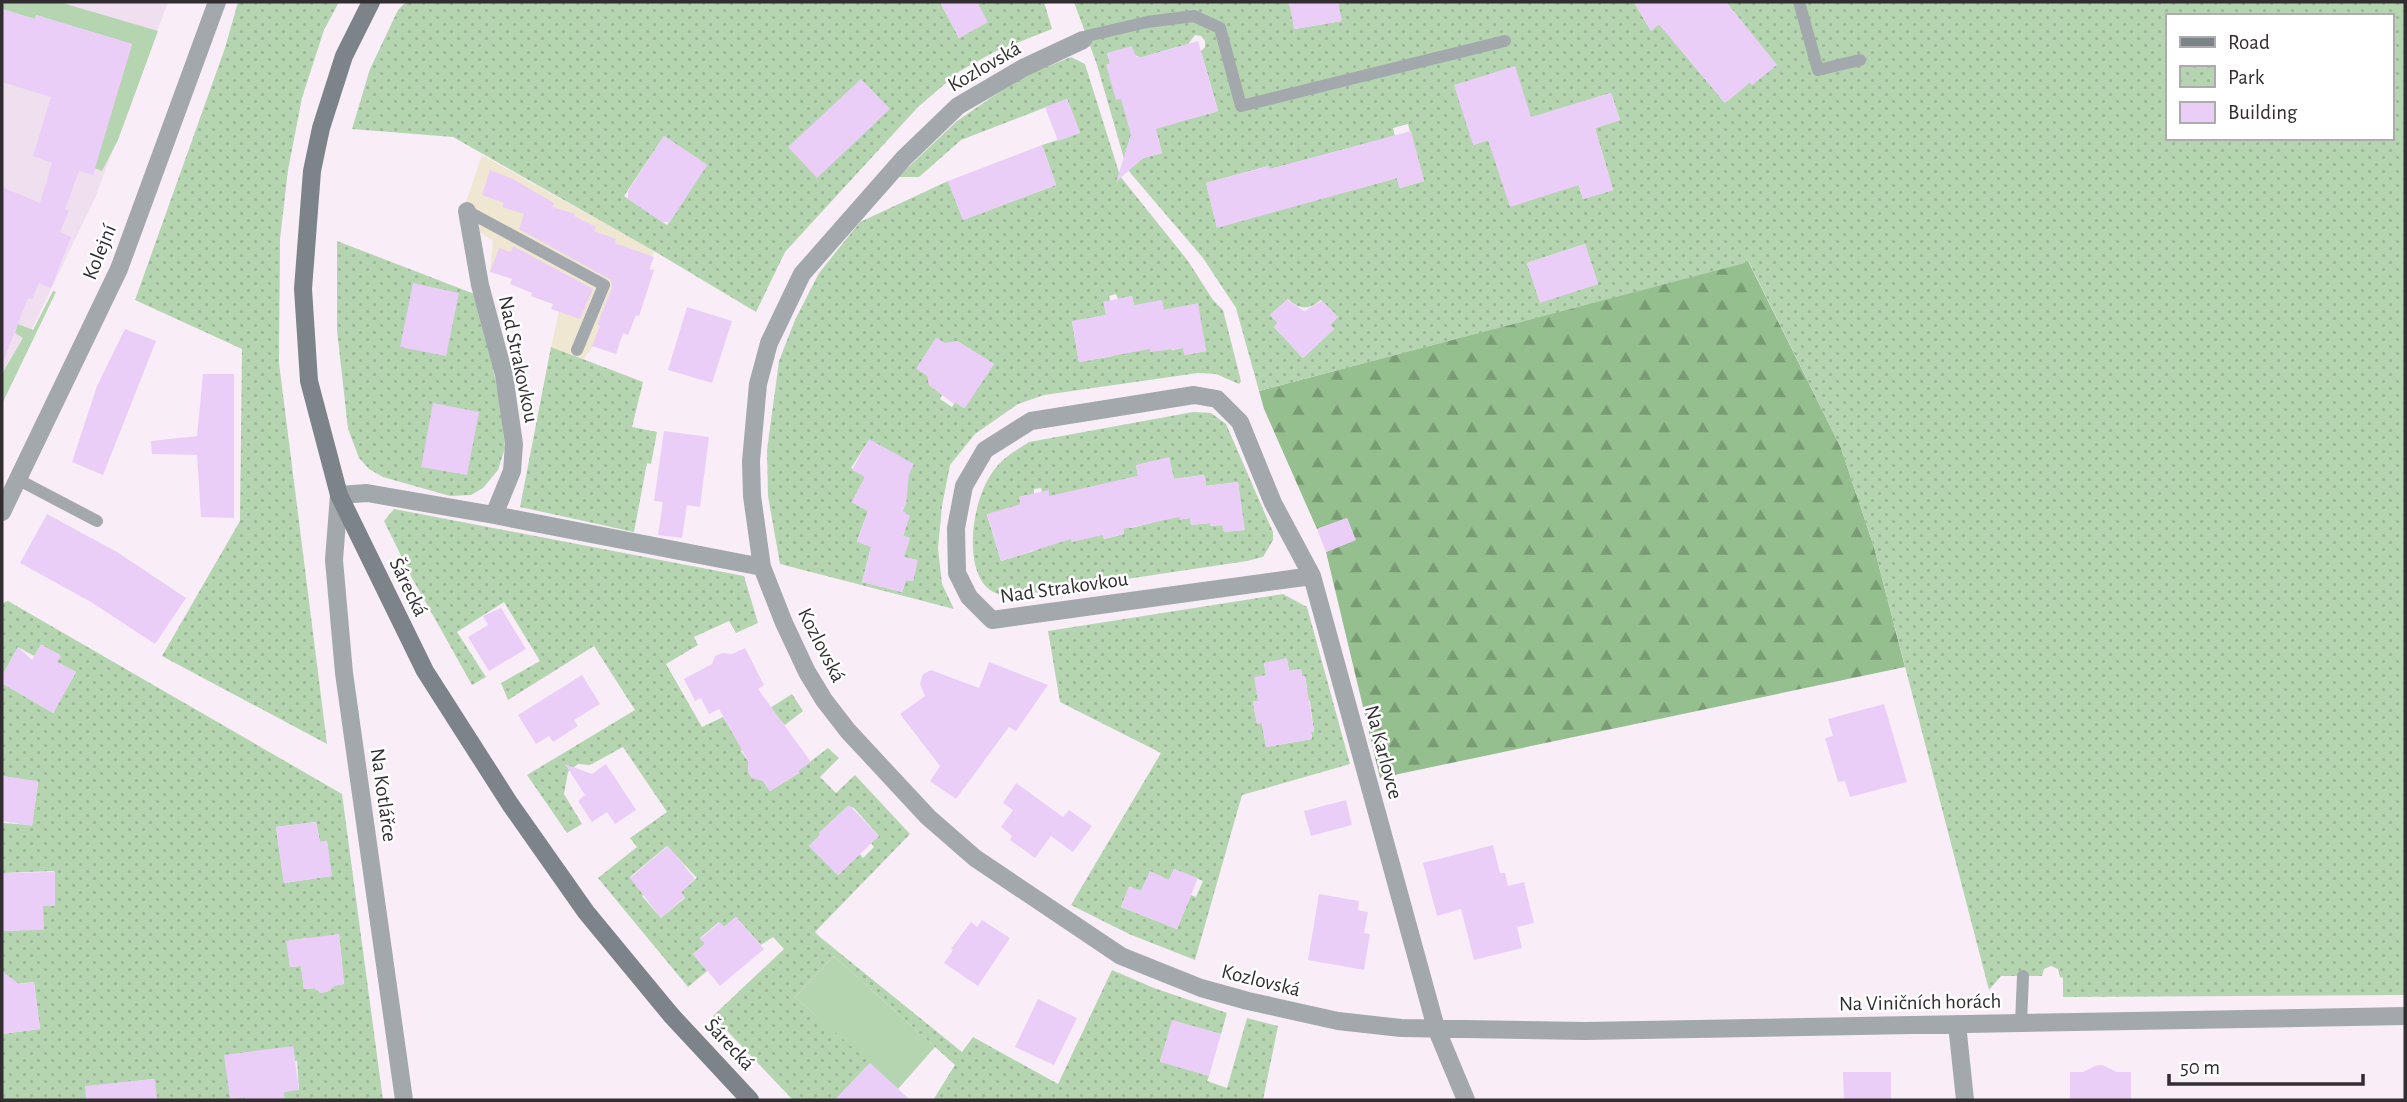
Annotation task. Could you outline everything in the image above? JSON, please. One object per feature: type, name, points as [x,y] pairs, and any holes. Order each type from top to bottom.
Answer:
[{"type":"street","name":"Šárecká","points":[[371,2],[344,56],[321,128],[312,171],[303,289],[309,381],[339,495],[425,671],[510,804],[586,912],[671,1015],[750,1100]]},
{"type":"street","name":"Kolejní","points":[[2,512],[119,269],[211,3]]},
{"type":"street","name":"Kozlovská","points":[[1083,40],[1023,68],[958,106],[904,158],[802,274],[769,343],[758,384],[751,461],[752,496],[762,567],[807,672],[824,700],[887,776],[975,858],[1121,956],[1201,988],[1338,1021],[1401,1028],[1436,1028]]},
{"type":"street","name":"Nad Strakovkou","points":[[467,211],[480,285],[503,375],[514,444],[512,471],[494,515]]},
{"type":"street","name":"Nad Strakovkou","points":[[1240,422],[1217,399],[1194,395],[1031,421],[985,450],[964,486],[956,528],[957,573],[969,597],[992,621],[1312,576]]},
{"type":"street","name":"Na Karlovce","points":[[1240,422],[1273,503],[1312,576],[1436,1028],[1466,1100]]},
{"type":"street","points":[[339,495],[367,494],[494,515],[762,567]]},
{"type":"street","name":"Na Kotlářce","points":[[339,495],[334,560],[344,673],[404,1100]]},
{"type":"street","name":"Na Viničních horách","points":[[1436,1028],[1586,1031],[2405,1016]]},
{"type":"street","points":[[1957,1024],[1965,1100]]},
{"type":"lane","points":[[1799,2],[1818,70],[1860,60]]},
{"type":"lane","points":[[1083,40],[1087,36],[1147,22],[1194,16],[1220,28],[1241,106],[1505,41]]},
{"type":"lane","points":[[467,211],[604,285],[577,350]]},
{"type":"lane","points":[[17,479],[97,521]]},
{"type":"lane","points":[[2021,1023],[2023,976]]},
{"type":"shaded area","points":[[2,2],[168,2],[95,198],[2,391]]},
{"type":"shaded area","points":[[482,155],[654,251],[639,316],[634,315],[623,333],[616,354],[593,346],[584,359],[551,347],[559,312],[553,304],[532,297],[532,292],[512,279],[490,271],[493,241],[460,219]]},
{"type":"green space","points":[[2,2],[59,2],[158,31],[118,140],[102,171],[94,168],[132,44],[36,15],[35,19],[2,9]]},
{"type":"green space","points":[[238,2],[339,2],[324,30],[302,98],[288,170],[280,239],[279,363],[327,744],[162,656],[240,521],[242,349],[135,300],[225,48]]},
{"type":"green space","points":[[406,2],[940,2],[959,38],[987,22],[977,2],[1044,2],[1052,29],[994,52],[960,71],[918,107],[785,252],[756,312],[453,137],[352,129],[370,69],[398,10]],"holes":[[[664,136],[707,165],[667,225],[624,196]]]},
{"type":"green space","points":[[1074,2],[1289,2],[1295,29],[1341,21],[1338,2],[1634,2],[1651,31],[1659,24],[1725,103],[1750,82],[1752,85],[1776,64],[1726,2],[2405,2],[2405,995],[2063,997],[2063,978],[2060,977],[2058,969],[2051,966],[2044,969],[2042,976],[2001,976],[1989,990],[1874,547],[1841,448],[1749,262],[1259,391],[1236,308],[1203,258],[1127,169],[1097,65]],"holes":[[[1195,35],[1201,36],[1205,41],[1205,47],[1201,51],[1218,111],[1190,119],[1183,93],[1106,65],[1110,64],[1107,53],[1139,58],[1188,44]],[[1515,67],[1488,140],[1473,145]],[[1611,93],[1620,120],[1595,128],[1613,190],[1583,199],[1555,110]],[[1408,124],[1424,181],[1400,188],[1397,178],[1217,227],[1206,183],[1395,136],[1393,128]],[[1155,127],[1162,153],[1143,158],[1130,169],[1125,154],[1131,135]],[[1585,244],[1598,284],[1540,302],[1527,263]],[[1288,299],[1304,307],[1312,306],[1321,300],[1338,317],[1330,325],[1334,329],[1303,358],[1274,327],[1278,323],[1270,315]]]},
{"type":"green space","points":[[1071,57],[1085,64],[1120,176],[1188,261],[1213,300],[1223,310],[1241,381],[1239,384],[1216,374],[1198,373],[1044,395],[1018,404],[975,434],[950,465],[942,506],[938,548],[942,584],[954,609],[780,564],[768,496],[767,450],[779,361],[795,320],[819,273],[860,222],[948,181],[963,220],[1056,185],[1042,145],[1080,133],[1067,99],[961,140],[919,177],[898,177],[957,121],[1020,78]],"holes":[[[1116,294],[1118,299],[1132,296],[1134,305],[1164,310],[1197,304],[1206,351],[1185,355],[1183,348],[1172,350],[1111,342],[1113,356],[1079,362],[1072,322],[1106,315],[1104,302],[1110,301],[1109,296]],[[936,338],[947,345],[957,341],[994,364],[964,408],[955,402],[952,407],[940,399],[942,395],[929,385],[928,376],[917,368]],[[869,440],[905,506],[896,523],[906,527],[903,536],[910,538],[903,557],[917,560],[913,581],[906,580],[902,592],[862,582],[871,547],[857,541],[868,511],[852,502],[865,477],[851,468]]]},
{"type":"green space","points":[[337,241],[477,295],[500,401],[505,448],[498,470],[483,488],[471,495],[450,496],[383,477],[369,469],[359,458],[348,429],[337,330]]},
{"type":"green space","points":[[1748,261],[1841,448],[1874,547],[1905,667],[1380,778],[1326,552],[1355,540],[1347,518],[1317,529],[1264,409],[1259,391]]},
{"type":"green space","points":[[53,291],[56,292],[2,404],[2,374],[23,338],[15,333],[18,324],[33,330]]},
{"type":"green space","points":[[551,347],[643,382],[632,427],[657,432],[651,464],[647,463],[634,532],[520,507]]},
{"type":"green space","points":[[1193,412],[1211,413],[1226,424],[1273,532],[1273,540],[1263,557],[1247,561],[1006,597],[999,595],[985,586],[977,572],[973,543],[976,512],[980,497],[996,468],[1029,442]],"holes":[[[1169,458],[1174,479],[1204,475],[1206,486],[1238,482],[1244,530],[1224,532],[1223,525],[1191,525],[1190,518],[1180,519],[1177,498],[1151,523],[1131,528],[1122,522],[1124,534],[1104,539],[1102,532],[1072,542],[1070,535],[1034,551],[1001,561],[987,515],[1008,508],[1022,511],[1019,497],[1034,494],[1034,489],[1041,488],[1049,497],[1138,476],[1136,465]]]},
{"type":"green space","points":[[394,509],[744,576],[758,623],[736,633],[729,621],[694,637],[698,645],[666,664],[702,727],[723,717],[732,732],[792,694],[803,711],[785,725],[781,721],[741,751],[750,764],[748,772],[752,778],[761,778],[770,791],[799,773],[798,771],[828,748],[839,758],[820,777],[836,793],[855,775],[910,834],[815,932],[962,1052],[973,1037],[1058,1084],[1112,970],[1154,988],[1227,1013],[1221,1034],[1173,1021],[1160,1061],[1209,1076],[1207,1081],[1227,1088],[1247,1018],[1278,1026],[1263,1100],[933,1100],[955,1065],[834,956],[795,997],[870,1063],[835,1100],[793,1100],[713,1016],[784,949],[773,937],[761,945],[736,917],[724,927],[719,922],[700,938],[705,944],[693,954],[707,971],[688,987],[598,878],[637,847],[630,838],[667,812],[623,747],[590,765],[578,764],[568,772],[564,794],[582,824],[567,833],[527,775],[635,710],[594,646],[508,700],[501,683],[540,661],[504,602],[457,632],[486,677],[472,685],[412,578],[384,521]],"holes":[[[848,806],[854,808],[879,836],[871,843],[874,847],[863,858],[860,854],[838,875],[809,846]],[[667,846],[697,878],[681,892],[685,898],[661,918],[630,877]]]},
{"type":"green space","points":[[1283,594],[1307,607],[1350,764],[1242,795],[1195,960],[1129,934],[1071,905],[1161,753],[1060,702],[1048,631]],"holes":[[[1287,659],[1289,671],[1301,669],[1302,676],[1305,676],[1307,688],[1304,689],[1310,702],[1314,732],[1311,732],[1312,739],[1266,747],[1262,723],[1257,724],[1253,702],[1258,701],[1266,675],[1264,663]],[[1174,869],[1203,881],[1196,897],[1191,895],[1177,929],[1121,907],[1129,887],[1141,891],[1150,872],[1169,880]]]},
{"type":"green space","points":[[8,601],[342,794],[383,1100],[265,1100],[284,1098],[284,1092],[299,1089],[293,1046],[230,1099],[245,1097],[246,1100],[157,1100],[154,1079],[117,1083],[118,1100],[2,1100],[2,1034],[40,1029],[34,982],[16,984],[6,978],[2,980],[2,931],[43,929],[43,906],[55,905],[54,871],[2,873],[2,823],[32,825],[38,782],[2,776],[2,683],[53,713],[76,672],[57,662],[60,655],[41,645],[34,656],[18,647],[2,676],[2,603]],"holes":[[[316,822],[320,842],[327,841],[331,876],[284,883],[276,827]],[[339,934],[344,984],[331,986],[329,991],[321,993],[317,988],[304,989],[301,966],[290,967],[287,941]]]},
{"type":"green space","points":[[834,956],[935,1047],[898,1089],[795,997]]},
{"type":"building","points":[[940,2],[977,2],[988,22],[959,38]]},
{"type":"building","points":[[1289,2],[1338,2],[1342,21],[1294,29]]},
{"type":"building","points":[[1634,2],[1726,2],[1777,65],[1752,85],[1750,82],[1725,103],[1659,24],[1651,31]]},
{"type":"building","points":[[2,9],[35,19],[36,15],[132,44],[93,175],[79,171],[65,209],[69,211],[60,232],[71,237],[51,288],[39,283],[32,299],[28,298],[3,362],[2,187],[40,203],[52,163],[33,156],[51,97],[2,82]]},
{"type":"building","points":[[1198,41],[1218,111],[1156,129],[1162,153],[1143,158],[1116,182],[1131,135],[1121,99],[1116,100],[1106,65],[1110,64],[1107,53],[1132,46],[1139,58]]},
{"type":"building","points":[[1515,66],[1531,117],[1611,93],[1620,120],[1595,128],[1613,190],[1583,199],[1579,185],[1510,207],[1488,140],[1473,145],[1454,85]]},
{"type":"building","points":[[861,79],[890,109],[817,178],[788,147]]},
{"type":"building","points":[[1067,99],[1080,133],[1058,141],[1045,107]]},
{"type":"building","points":[[1411,131],[1424,181],[1399,188],[1397,178],[1217,228],[1206,183],[1269,166],[1270,169]]},
{"type":"building","points":[[664,136],[707,165],[670,222],[662,222],[628,199],[628,191]]},
{"type":"building","points":[[1042,145],[1056,185],[963,220],[948,181]]},
{"type":"building","points":[[490,170],[513,179],[554,203],[553,207],[575,214],[574,216],[596,227],[594,231],[616,239],[615,243],[654,257],[649,269],[654,270],[639,316],[636,315],[628,335],[623,333],[616,354],[592,346],[600,326],[597,325],[612,288],[611,280],[519,229],[524,214],[502,207],[504,203],[482,195]]},
{"type":"building","points":[[1585,244],[1598,284],[1540,303],[1527,263]]},
{"type":"building","points":[[513,246],[593,289],[580,319],[551,309],[553,304],[510,284],[512,279],[490,272],[499,248],[511,252]]},
{"type":"building","points":[[413,283],[459,293],[446,356],[400,347]]},
{"type":"building","points":[[1132,296],[1134,305],[1162,300],[1164,310],[1198,303],[1206,351],[1184,355],[1183,348],[1150,352],[1150,349],[1079,362],[1072,321],[1106,315],[1103,302]]},
{"type":"building","points":[[1287,300],[1304,311],[1322,301],[1338,317],[1330,325],[1334,329],[1303,358],[1274,327],[1278,323],[1270,315]]},
{"type":"building","points":[[687,307],[732,321],[712,383],[668,370]]},
{"type":"building","points":[[125,329],[156,341],[103,475],[72,462],[97,386]]},
{"type":"building","points":[[936,338],[945,343],[957,341],[994,364],[965,408],[955,402],[954,404],[929,385],[927,375],[916,369]]},
{"type":"building","points":[[203,374],[234,374],[234,518],[201,517],[197,455],[152,454],[151,441],[197,436]]},
{"type":"building","points":[[433,403],[479,412],[467,475],[421,467]]},
{"type":"building","points":[[664,431],[709,437],[700,507],[687,505],[682,538],[658,535],[663,502],[654,501]]},
{"type":"building","points":[[869,439],[914,464],[909,474],[906,505],[902,510],[910,516],[903,536],[910,538],[904,557],[918,560],[913,581],[906,580],[902,592],[862,582],[871,547],[857,542],[868,511],[852,502],[865,477],[852,470]]},
{"type":"building","points":[[1169,457],[1174,479],[1205,475],[1206,486],[1238,482],[1245,530],[1224,532],[1222,525],[1191,525],[1190,518],[1180,520],[1180,517],[1123,529],[1124,534],[1103,539],[1103,535],[1072,542],[1071,539],[1001,561],[987,514],[1021,504],[1019,497],[1049,490],[1049,496],[1138,476],[1136,465]]},
{"type":"building","points":[[47,514],[117,552],[186,598],[155,644],[91,602],[20,563]]},
{"type":"building","points":[[1347,518],[1356,540],[1326,552],[1317,529]]},
{"type":"building","points":[[501,608],[526,649],[489,671],[468,637],[488,625],[483,616]]},
{"type":"building","points":[[41,644],[61,656],[57,662],[76,672],[53,713],[2,683],[2,676],[18,647],[32,660]]},
{"type":"building","points":[[745,648],[764,685],[758,689],[811,762],[770,791],[763,781],[752,778],[748,772],[748,761],[719,709],[709,714],[701,698],[695,701],[684,679],[712,664],[715,656],[722,653],[732,654]]},
{"type":"building","points":[[1287,658],[1289,671],[1301,669],[1302,676],[1305,676],[1314,732],[1311,732],[1312,739],[1266,747],[1262,723],[1257,724],[1253,701],[1258,701],[1254,677],[1266,675],[1264,663]]},
{"type":"building","points":[[989,662],[1048,685],[1016,731],[1009,727],[956,799],[930,781],[940,766],[900,714],[925,696],[920,684],[923,674],[931,670],[979,688]]},
{"type":"building","points":[[582,675],[600,704],[574,720],[578,726],[553,742],[549,736],[536,744],[518,715]]},
{"type":"building","points":[[1884,704],[1907,782],[1850,797],[1845,781],[1838,782],[1825,738],[1833,736],[1828,719]]},
{"type":"building","points":[[565,764],[592,774],[606,764],[636,810],[615,824],[607,812],[592,822],[578,801],[585,795]]},
{"type":"building","points":[[2,776],[38,781],[32,826],[2,821]]},
{"type":"building","points":[[1016,783],[1063,817],[1069,810],[1092,826],[1073,852],[1051,836],[1035,858],[1010,840],[1012,836],[1001,827],[1013,810],[1003,803]]},
{"type":"building","points":[[1346,800],[1352,825],[1311,836],[1304,811]]},
{"type":"building","points":[[849,805],[879,836],[838,875],[809,846]]},
{"type":"building","points":[[316,822],[320,842],[327,841],[332,876],[284,883],[276,827]]},
{"type":"building","points":[[1493,845],[1500,873],[1505,873],[1508,886],[1524,882],[1534,923],[1517,927],[1522,948],[1474,960],[1461,909],[1437,916],[1423,863]]},
{"type":"building","points":[[668,846],[695,879],[681,892],[685,897],[661,918],[630,878]]},
{"type":"building","points":[[1174,869],[1198,878],[1177,929],[1121,907],[1129,886],[1141,891],[1150,871],[1169,880]]},
{"type":"building","points":[[55,872],[55,906],[43,906],[44,930],[2,931],[2,873]]},
{"type":"building","points":[[1319,894],[1359,901],[1358,910],[1368,912],[1364,933],[1370,934],[1364,970],[1308,960]]},
{"type":"building","points":[[736,917],[764,949],[720,986],[693,954],[705,944],[700,939],[720,922],[724,927]]},
{"type":"building","points":[[982,920],[1010,938],[978,986],[944,963],[971,922],[977,927]]},
{"type":"building","points":[[339,934],[344,984],[320,993],[314,988],[304,989],[301,966],[290,967],[286,941]]},
{"type":"building","points":[[2,971],[19,984],[34,982],[40,1029],[2,1034]]},
{"type":"building","points":[[1038,999],[1077,1018],[1054,1065],[1015,1047]]},
{"type":"building","points":[[1172,1020],[1221,1034],[1209,1076],[1160,1062]]},
{"type":"building","points":[[293,1046],[299,1090],[284,1092],[285,1098],[230,1099],[224,1055]]},
{"type":"building","points":[[870,1063],[910,1100],[835,1100]]},
{"type":"building","points":[[2102,1065],[2117,1072],[2131,1072],[2131,1100],[2070,1100],[2070,1072],[2083,1072]]},
{"type":"building","points":[[1843,1072],[1891,1072],[1891,1100],[1844,1100]]},
{"type":"building","points":[[155,1079],[157,1100],[86,1100],[85,1086]]}]
